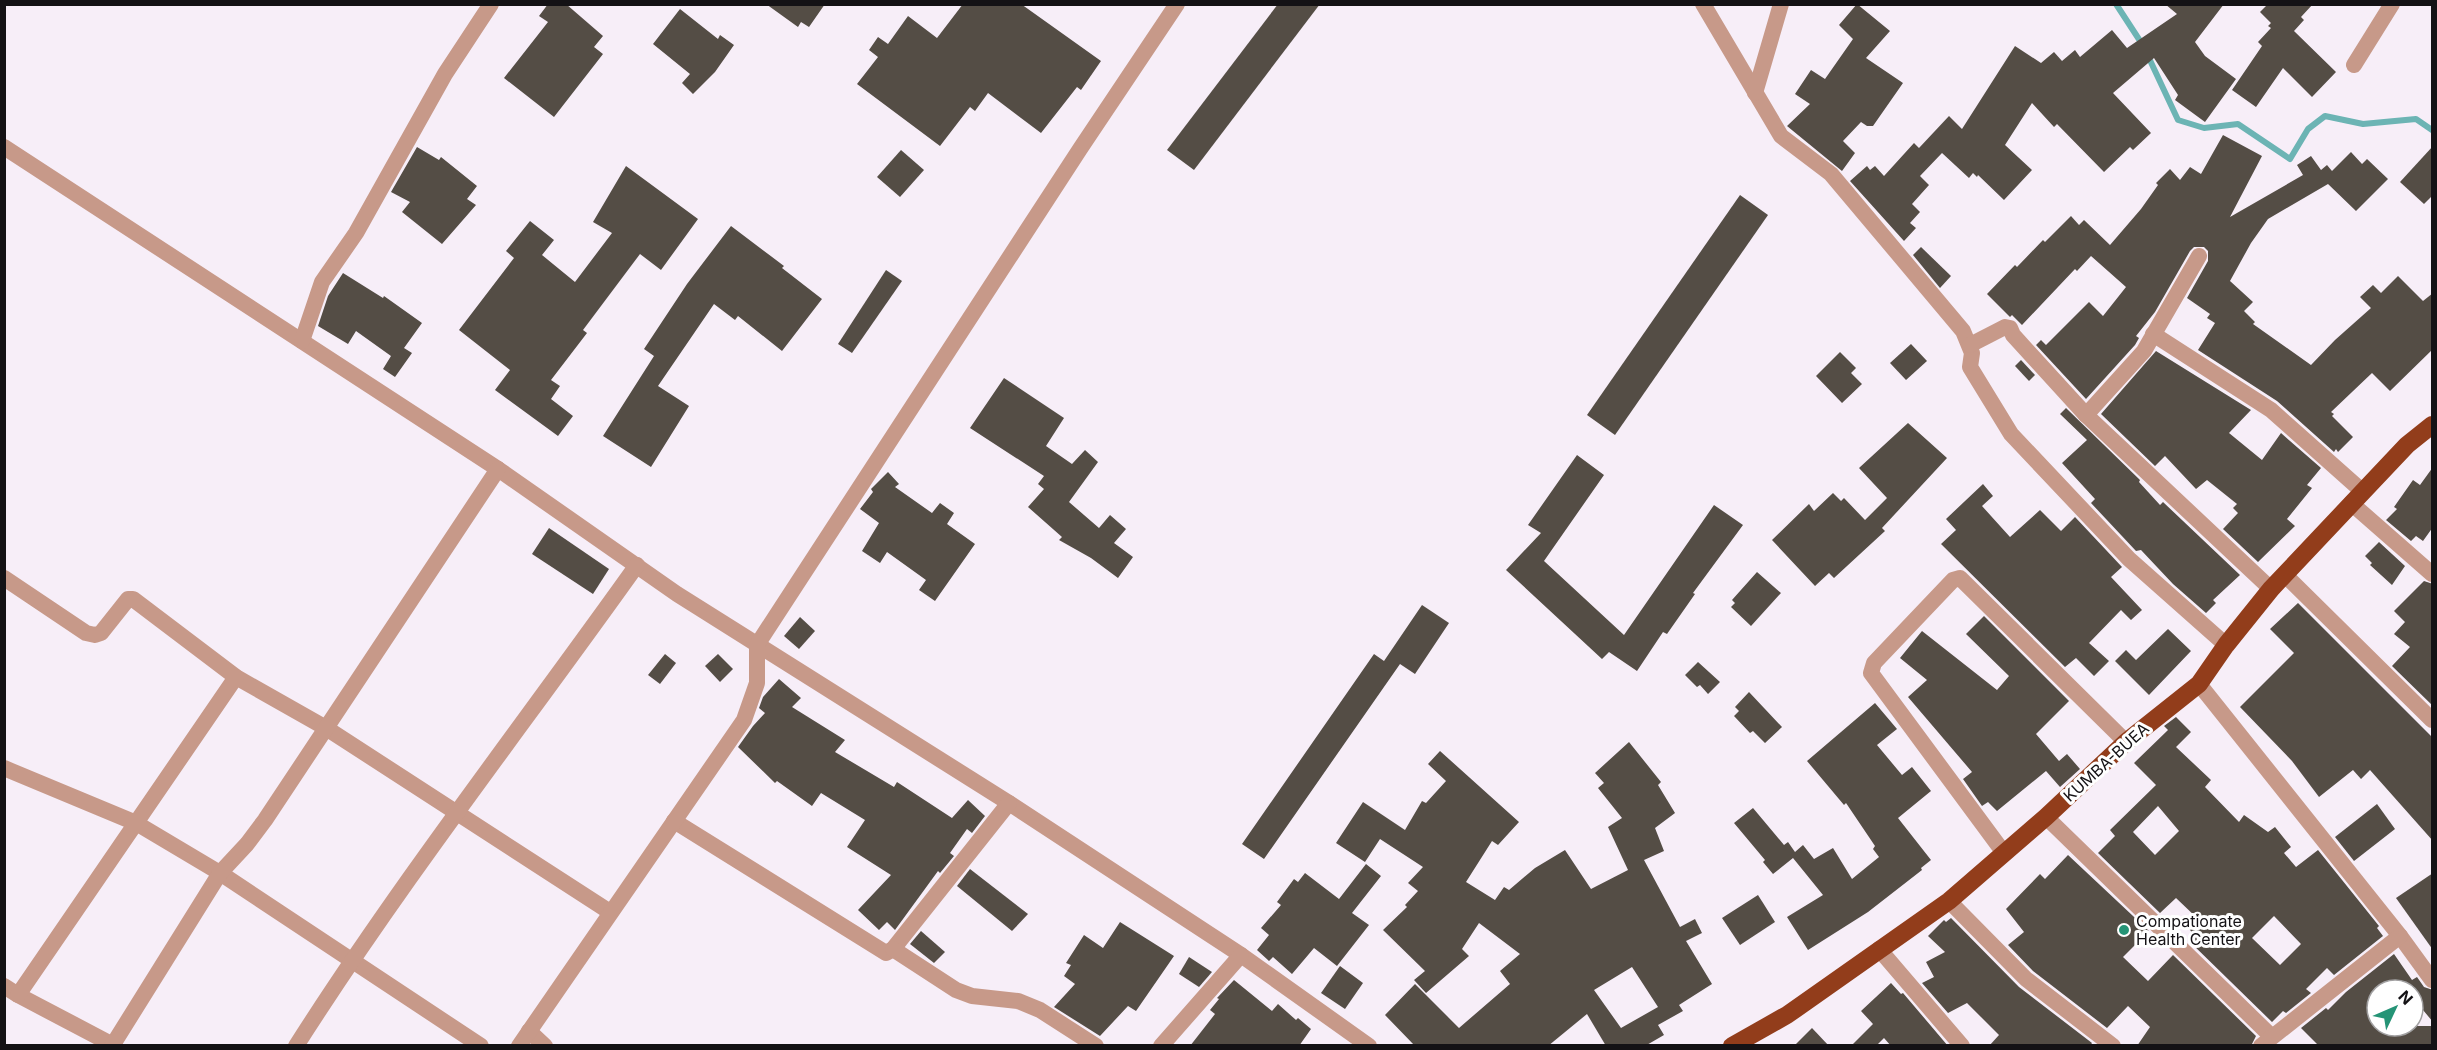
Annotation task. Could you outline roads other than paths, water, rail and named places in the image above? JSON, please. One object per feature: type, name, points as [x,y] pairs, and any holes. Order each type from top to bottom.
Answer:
[{"type":"highway","name":"KUMBA-BUEA","points":[[1745,1043],[1949,902],[2046,817],[2126,742],[2199,684],[2226,645],[2271,589],[2407,445],[2433,425]]},
{"type":"street","points":[[302,341],[322,282],[356,233],[445,74],[491,4]]},
{"type":"street","points":[[519,1046],[744,720],[757,683],[757,645],[1177,4]]},
{"type":"street","points":[[1703,4],[1781,136],[1831,174],[1963,331],[1972,353],[1970,367],[2011,434],[2129,559],[2226,645]]},
{"type":"street","points":[[1755,93],[1781,4]]},
{"type":"street","points":[[2354,65],[2392,4]]},
{"type":"street","points":[[4,147],[498,469],[757,645],[1009,803],[1241,955],[1369,1046]]},
{"type":"street","points":[[2086,415],[2144,351],[2199,256]]},
{"type":"street","points":[[1970,345],[2005,327],[2010,328],[2013,335],[2086,415],[2271,589]]},
{"type":"street","points":[[2153,334],[2271,410],[2433,574]]},
{"type":"street","points":[[236,677],[136,823],[11,991],[113,1045],[220,873],[265,820],[498,469]]},
{"type":"street","points":[[296,1046],[352,961],[636,564]]},
{"type":"street","points":[[2285,575],[2433,720]]},
{"type":"street","points":[[4,578],[86,633],[95,635],[101,633],[128,599],[133,599],[236,677],[326,728],[610,912]]},
{"type":"street","points":[[2004,853],[1871,673],[1874,663],[1953,580],[1960,578],[2126,742]]},
{"type":"street","points":[[2199,684],[2433,980]]},
{"type":"street","points":[[4,768],[136,823],[220,873],[481,1046]]},
{"type":"street","points":[[674,821],[886,953],[893,949],[1009,803]]},
{"type":"street","points":[[2046,817],[2266,1041],[2400,936]]},
{"type":"street","points":[[1949,902],[2026,979],[2113,1046]]},
{"type":"street","points":[[893,949],[956,990],[972,996],[1018,1001],[1033,1007],[1096,1046]]},
{"type":"street","points":[[1879,949],[1962,1046]]},
{"type":"street","points":[[1161,1046],[1241,955]]},
{"type":"street","points":[[529,1031],[545,1046]]},
{"type":"waterway","points":[[2116,4],[2144,47]]},
{"type":"waterway","points":[[2148,56],[2178,120],[2204,128],[2238,124],[2290,159],[2308,129],[2325,116],[2363,124],[2416,119],[2432,130]]},
{"type":"place","name":"Compationate Health Center","points":[[2124,930]]}]
